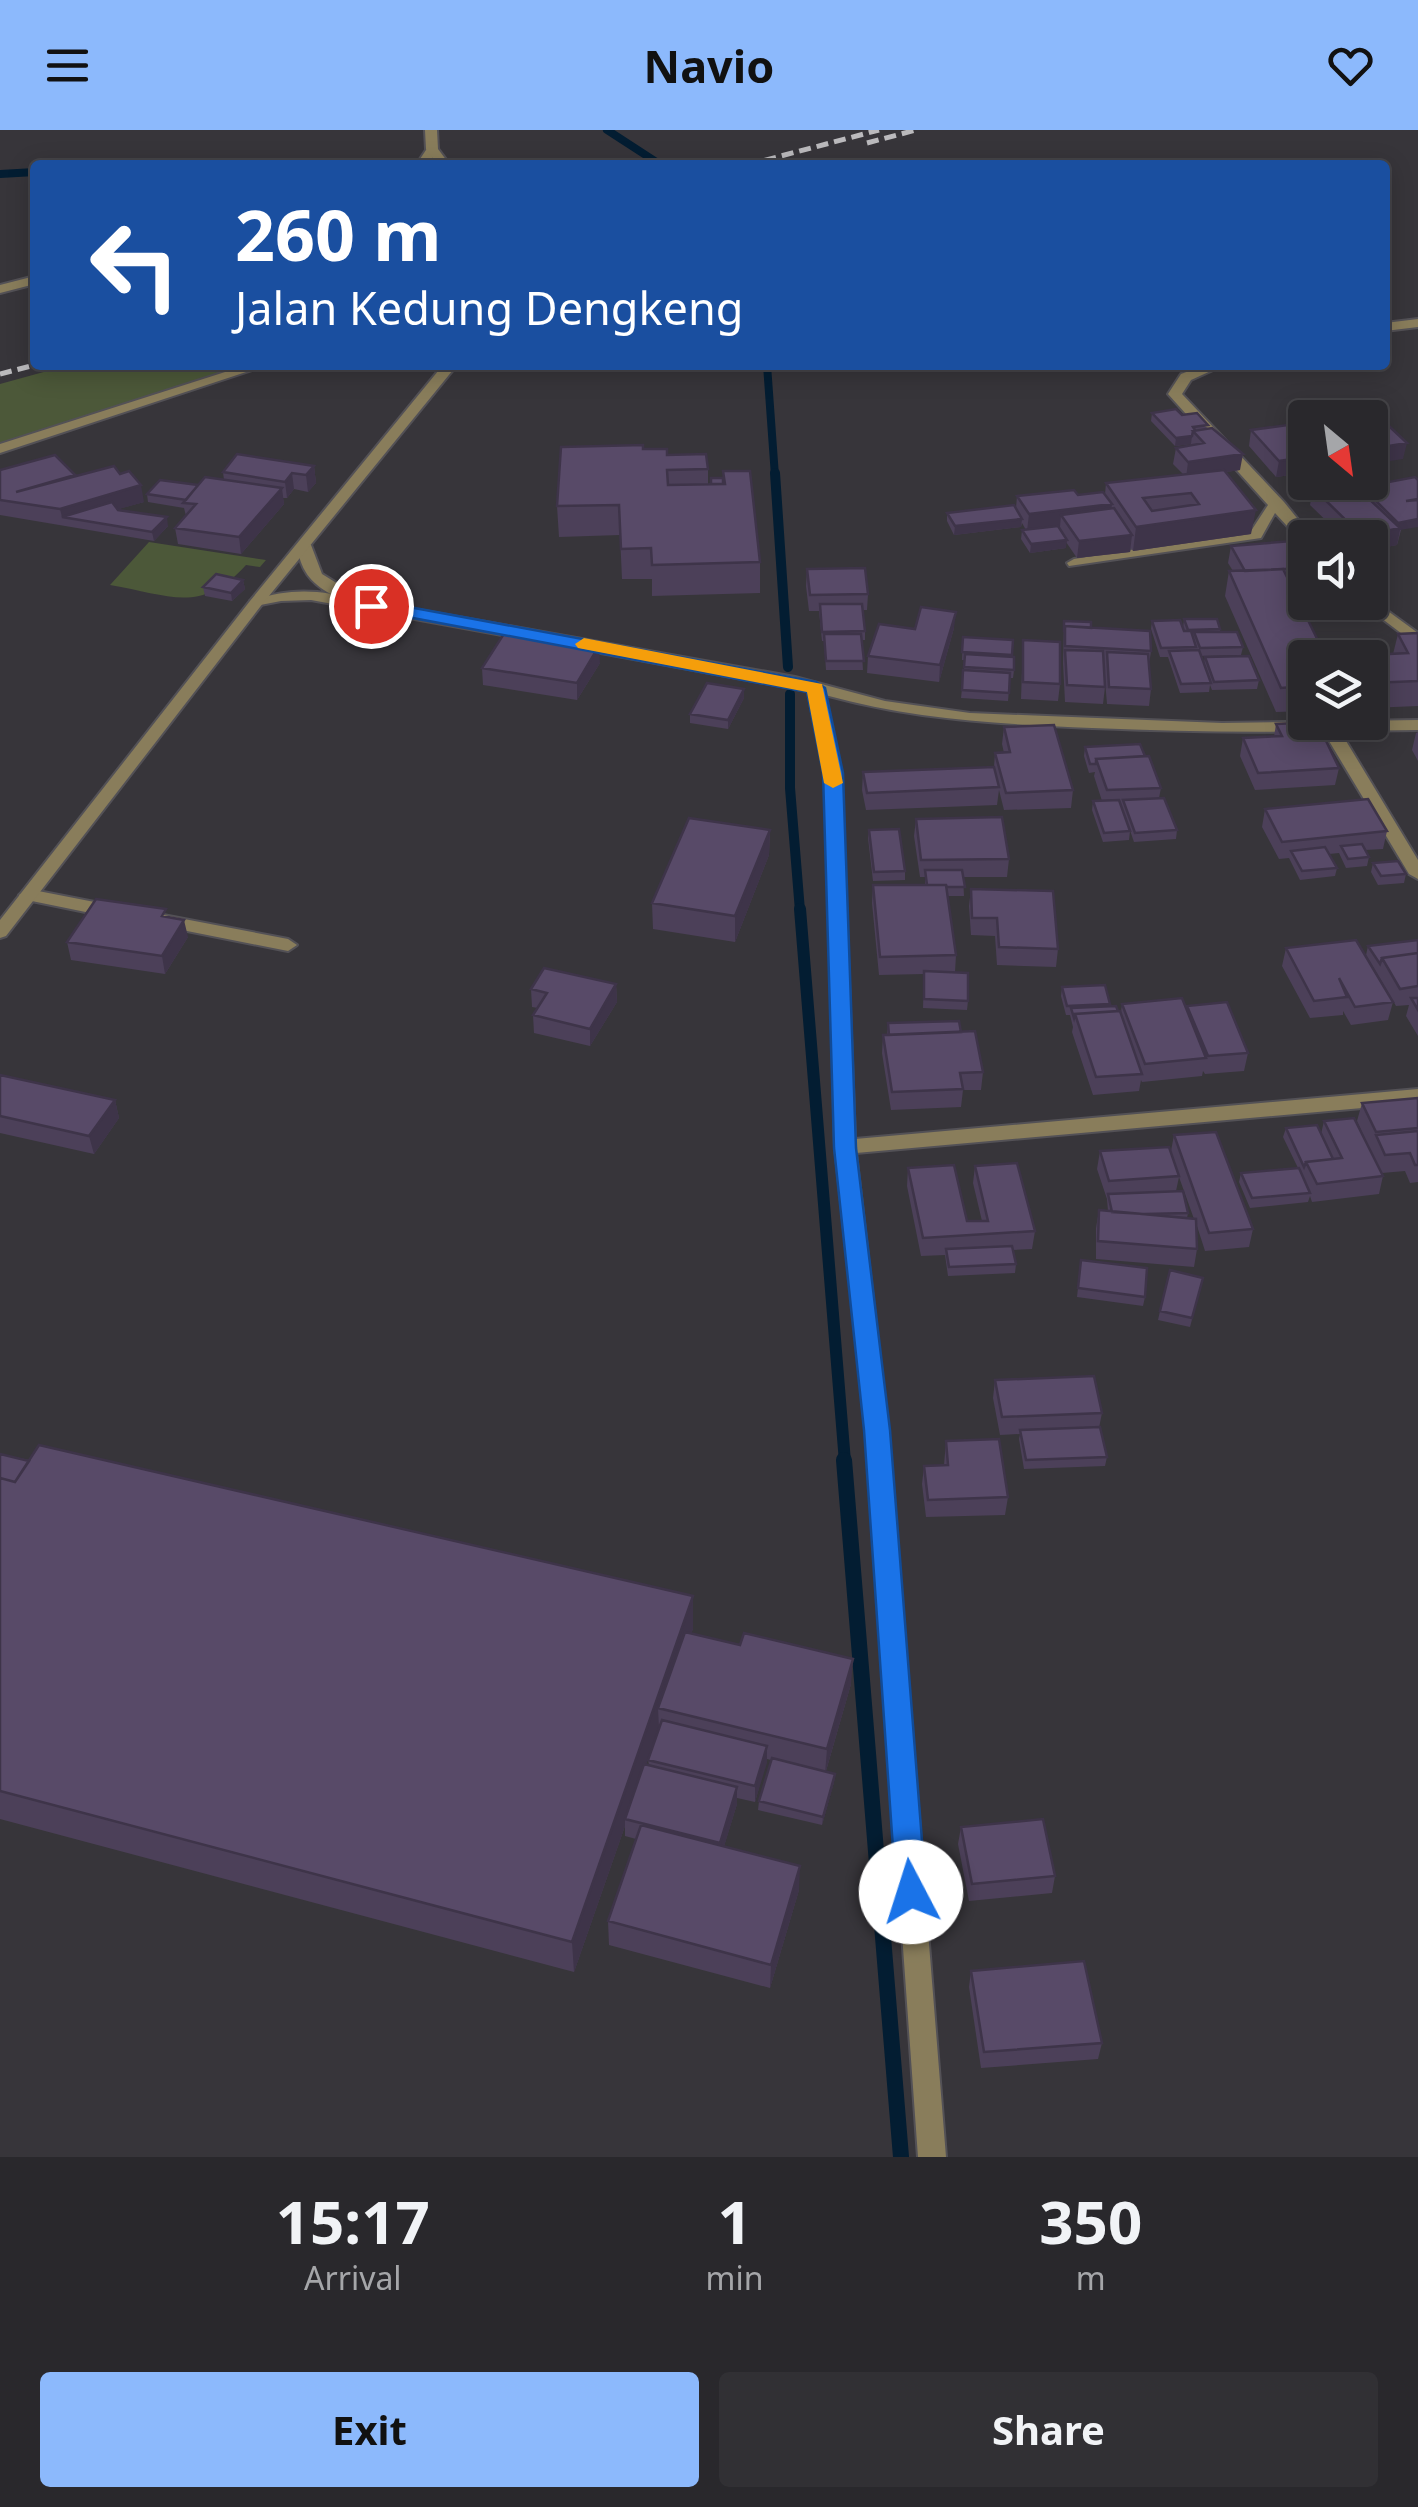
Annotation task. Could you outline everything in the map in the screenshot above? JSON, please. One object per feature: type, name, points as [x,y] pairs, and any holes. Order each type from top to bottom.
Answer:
[{"type":"street","points":[[431,130],[432,149],[440,160]]},
{"type":"street","points":[[425,160],[432,149]]},
{"type":"street","points":[[0,288],[30,281]]},
{"type":"street","points":[[1390,327],[1418,323]]},
{"type":"street","points":[[0,448],[244,370]]},
{"type":"street","points":[[0,932],[443,370]]},
{"type":"street","points":[[1204,370],[1186,377],[1175,394],[1291,520]]},
{"type":"street","points":[[1074,563],[1256,535],[1270,510],[1279,505]]},
{"type":"street","points":[[304,545],[309,570],[315,578],[326,587],[371,606]]},
{"type":"street","points":[[255,604],[294,595],[371,606],[816,688],[884,706],[970,718],[1288,727]]},
{"type":"street","points":[[1388,618],[1418,641]]},
{"type":"street","points":[[816,688],[833,773],[845,1148],[877,1430],[932,2157]]},
{"type":"street","points":[[1388,726],[1418,725]]},
{"type":"street","points":[[1337,740],[1418,874]]},
{"type":"street","points":[[28,896],[288,945]]},
{"type":"street","points":[[845,1148],[1418,1096]]},
{"type":"green space","points":[[51,370],[229,370],[0,445],[0,384]]},
{"type":"green space","points":[[149,542],[266,560],[260,567],[246,565],[230,581],[199,596],[184,598],[110,585]]},
{"type":"building","points":[[1176,409],[1182,415],[1197,413],[1208,425],[1193,427],[1192,436],[1176,438],[1152,413]]},
{"type":"building","points":[[1288,425],[1288,460],[1279,461],[1251,430]]},
{"type":"building","points":[[1388,425],[1407,443],[1388,446]]},
{"type":"building","points":[[1212,428],[1243,454],[1188,462],[1176,448],[1204,443],[1193,431]]},
{"type":"building","points":[[643,445],[643,449],[667,449],[667,455],[706,454],[708,469],[667,470],[668,485],[725,484],[723,471],[750,471],[760,562],[652,565],[651,548],[621,549],[619,505],[557,506],[561,447]]},
{"type":"building","points":[[237,454],[314,466],[306,475],[292,473],[285,482],[223,472]]},
{"type":"building","points":[[55,455],[75,475],[16,492],[114,466],[120,474],[129,471],[141,485],[60,509],[0,500],[0,470]]},
{"type":"building","points":[[1224,470],[1256,510],[1136,527],[1106,483]],"holes":[[[1191,493],[1199,504],[1152,511],[1143,498]]]},
{"type":"building","points":[[205,477],[282,488],[239,537],[175,528],[196,504],[183,503]]},
{"type":"building","points":[[1415,477],[1418,480],[1418,499],[1406,501],[1418,500],[1418,519],[1398,523],[1375,500],[1388,500],[1388,482]]},
{"type":"building","points":[[711,478],[723,478],[723,484],[711,484]]},
{"type":"building","points":[[160,480],[198,485],[186,500],[147,494]]},
{"type":"building","points":[[1074,490],[1078,495],[1103,492],[1112,504],[1029,514],[1017,496]]},
{"type":"building","points":[[1325,500],[1370,500],[1400,528],[1388,531],[1388,520],[1346,520]]},
{"type":"building","points":[[112,502],[118,510],[167,517],[152,532],[62,517]]},
{"type":"building","points":[[1014,505],[1022,519],[955,526],[947,513]]},
{"type":"building","points":[[1114,508],[1132,535],[1079,541],[1061,515]]},
{"type":"building","points":[[1058,526],[1067,540],[1031,544],[1022,530]]},
{"type":"building","points":[[1288,541],[1288,569],[1245,571],[1231,546]]},
{"type":"building","points":[[865,568],[868,594],[810,595],[807,569]]},
{"type":"building","points":[[1283,569],[1288,579],[1288,620],[1308,620],[1318,640],[1288,640],[1288,687],[1281,688],[1229,571]]},
{"type":"building","points":[[216,574],[243,580],[231,593],[203,587]]},
{"type":"building","points":[[820,604],[862,604],[865,631],[822,632]]},
{"type":"building","points":[[921,607],[956,612],[940,665],[868,656],[879,624],[915,629]]},
{"type":"building","points":[[1184,619],[1217,619],[1220,629],[1188,630]]},
{"type":"building","points":[[1180,620],[1184,631],[1191,631],[1196,647],[1161,648],[1152,621]]},
{"type":"building","points":[[1064,621],[1091,622],[1091,628],[1065,626],[1064,632]]},
{"type":"building","points":[[1065,626],[1150,631],[1151,651],[1065,646]]},
{"type":"building","points":[[505,632],[599,646],[577,683],[482,668]]},
{"type":"building","points":[[1194,632],[1237,632],[1243,647],[1200,648]]},
{"type":"building","points":[[1418,633],[1418,681],[1388,682],[1388,654],[1408,653],[1398,634]]},
{"type":"building","points":[[824,634],[861,634],[864,661],[826,661]]},
{"type":"building","points":[[963,637],[1013,640],[1012,655],[962,652]]},
{"type":"building","points":[[1023,640],[1060,642],[1060,684],[1023,682]]},
{"type":"building","points":[[1065,650],[1103,651],[1105,687],[1067,685]]},
{"type":"building","points":[[1199,650],[1211,683],[1181,684],[1169,651]]},
{"type":"building","points":[[1107,652],[1148,654],[1151,689],[1109,687]]},
{"type":"building","points":[[965,654],[1014,657],[1014,670],[964,667]]},
{"type":"building","points":[[1249,656],[1259,680],[1214,682],[1205,657]]},
{"type":"building","points":[[963,670],[1010,673],[1009,693],[962,690]]},
{"type":"building","points":[[707,683],[744,689],[728,720],[690,714]]},
{"type":"building","points":[[1288,723],[1288,740],[1326,740],[1339,768],[1258,773],[1243,738],[1282,736],[1276,724]]},
{"type":"building","points":[[1054,725],[1073,790],[1006,793],[995,753],[1010,752],[1004,727]]},
{"type":"building","points":[[1140,744],[1145,756],[1096,759],[1096,764],[1090,764],[1085,747]]},
{"type":"building","points":[[1149,756],[1161,788],[1107,790],[1096,759]]},
{"type":"building","points":[[994,767],[999,787],[867,793],[863,772]]},
{"type":"building","points":[[1164,798],[1177,830],[1135,833],[1123,800]]},
{"type":"building","points":[[1368,799],[1387,831],[1282,842],[1265,809]]},
{"type":"building","points":[[1119,800],[1130,831],[1104,833],[1093,801]]},
{"type":"building","points":[[1002,817],[1009,859],[921,860],[916,819]]},
{"type":"building","points":[[689,818],[770,830],[735,916],[652,903]]},
{"type":"building","points":[[899,829],[905,871],[874,872],[869,830]]},
{"type":"building","points":[[1362,844],[1369,857],[1348,859],[1341,846]]},
{"type":"building","points":[[1325,847],[1337,868],[1302,871],[1291,851]]},
{"type":"building","points":[[1398,861],[1406,874],[1381,876],[1373,863]]},
{"type":"building","points":[[925,870],[962,870],[965,887],[927,885]]},
{"type":"building","points":[[873,885],[946,885],[956,955],[880,957]]},
{"type":"building","points":[[971,889],[1053,891],[1058,949],[999,947],[997,918],[972,918]]},
{"type":"building","points":[[96,899],[166,909],[162,916],[184,920],[162,956],[67,942]]},
{"type":"building","points":[[1356,940],[1393,1002],[1355,1007],[1339,978],[1347,997],[1314,1001],[1286,948]]},
{"type":"building","points":[[1418,940],[1418,953],[1382,958],[1380,964],[1368,946]]},
{"type":"building","points":[[1418,953],[1418,986],[1400,989],[1382,958]]},
{"type":"building","points":[[544,968],[616,984],[590,1029],[533,1015],[547,993],[531,989]]},
{"type":"building","points":[[924,971],[968,973],[968,1001],[924,999]]},
{"type":"building","points":[[1105,985],[1110,1004],[1067,1006],[1062,987]]},
{"type":"building","points":[[1182,998],[1206,1058],[1145,1064],[1122,1004]]},
{"type":"building","points":[[1227,1002],[1248,1053],[1208,1056],[1187,1006]]},
{"type":"building","points":[[1116,1006],[1118,1011],[1075,1014],[1074,1018],[1071,1008]]},
{"type":"building","points":[[1120,1011],[1142,1074],[1096,1077],[1075,1014]]},
{"type":"building","points":[[959,1021],[961,1032],[889,1035],[888,1023]]},
{"type":"building","points":[[975,1031],[983,1072],[960,1073],[963,1089],[892,1092],[883,1035]]},
{"type":"building","points":[[0,1075],[115,1100],[89,1136],[0,1116]]},
{"type":"building","points":[[1418,1098],[1418,1128],[1376,1132],[1362,1103]]},
{"type":"building","points":[[1354,1118],[1383,1176],[1317,1184],[1306,1162],[1342,1158],[1324,1121]]},
{"type":"building","points":[[1317,1125],[1333,1159],[1306,1162],[1304,1167],[1286,1128]]},
{"type":"building","points":[[1418,1131],[1418,1165],[1410,1153],[1385,1155],[1376,1135]]},
{"type":"building","points":[[1216,1132],[1253,1229],[1209,1233],[1174,1135]]},
{"type":"building","points":[[1169,1147],[1179,1176],[1109,1181],[1100,1151]]},
{"type":"building","points":[[1017,1163],[1035,1231],[923,1238],[908,1168],[954,1165],[967,1221],[988,1221],[975,1166]]},
{"type":"building","points":[[1299,1168],[1310,1193],[1252,1198],[1241,1173]]},
{"type":"building","points":[[1183,1191],[1188,1213],[1112,1212],[1108,1194]]},
{"type":"building","points":[[1099,1210],[1196,1219],[1197,1249],[1098,1241]]},
{"type":"building","points":[[1012,1246],[1016,1264],[949,1267],[946,1249]]},
{"type":"building","points":[[1081,1260],[1147,1268],[1145,1297],[1078,1288]]},
{"type":"building","points":[[1170,1270],[1203,1278],[1192,1318],[1160,1311]]},
{"type":"building","points":[[1094,1376],[1102,1413],[1002,1417],[995,1380]]},
{"type":"building","points":[[1100,1427],[1107,1457],[1026,1460],[1020,1430]]},
{"type":"building","points":[[999,1439],[1008,1497],[928,1500],[924,1466],[948,1465],[946,1441]]},
{"type":"building","points":[[39,1445],[693,1596],[572,1942],[0,1791],[0,1478],[15,1482]]},
{"type":"building","points":[[0,1454],[29,1461],[15,1482],[0,1478]]},
{"type":"building","points":[[685,1632],[740,1645],[744,1633],[853,1659],[827,1749],[658,1708]]},
{"type":"building","points":[[662,1720],[767,1746],[755,1786],[648,1760]]},
{"type":"building","points":[[772,1758],[835,1774],[823,1817],[759,1801]]},
{"type":"building","points":[[644,1764],[737,1787],[720,1843],[625,1819]]},
{"type":"building","points":[[1043,1819],[1055,1876],[972,1884],[961,1827]]},
{"type":"building","points":[[641,1825],[800,1866],[771,1965],[608,1921]]},
{"type":"building","points":[[1084,1961],[1102,2043],[984,2052],[971,1971]]},
{"type":"waterway","points":[[607,130],[653,160]]},
{"type":"waterway","points":[[0,174],[30,172]]},
{"type":"waterway","points":[[767,370],[775,476]]},
{"type":"waterway","points":[[775,473],[788,667]]},
{"type":"waterway","points":[[790,694],[790,788],[800,911]]},
{"type":"waterway","points":[[800,909],[845,1462]]},
{"type":"waterway","points":[[844,1460],[901,2157]]},
{"type":"railway","points":[[766,160],[879,130]]},
{"type":"railway","points":[[867,143],[916,130]]},
{"type":"railway","points":[[0,374],[30,366]]},
{"type":"slow traffic","points":[[584,644],[816,688],[833,783]]},
{"type":"route","points":[[371,606],[816,688],[833,773],[845,1148],[877,1430],[911,1892]]}]
